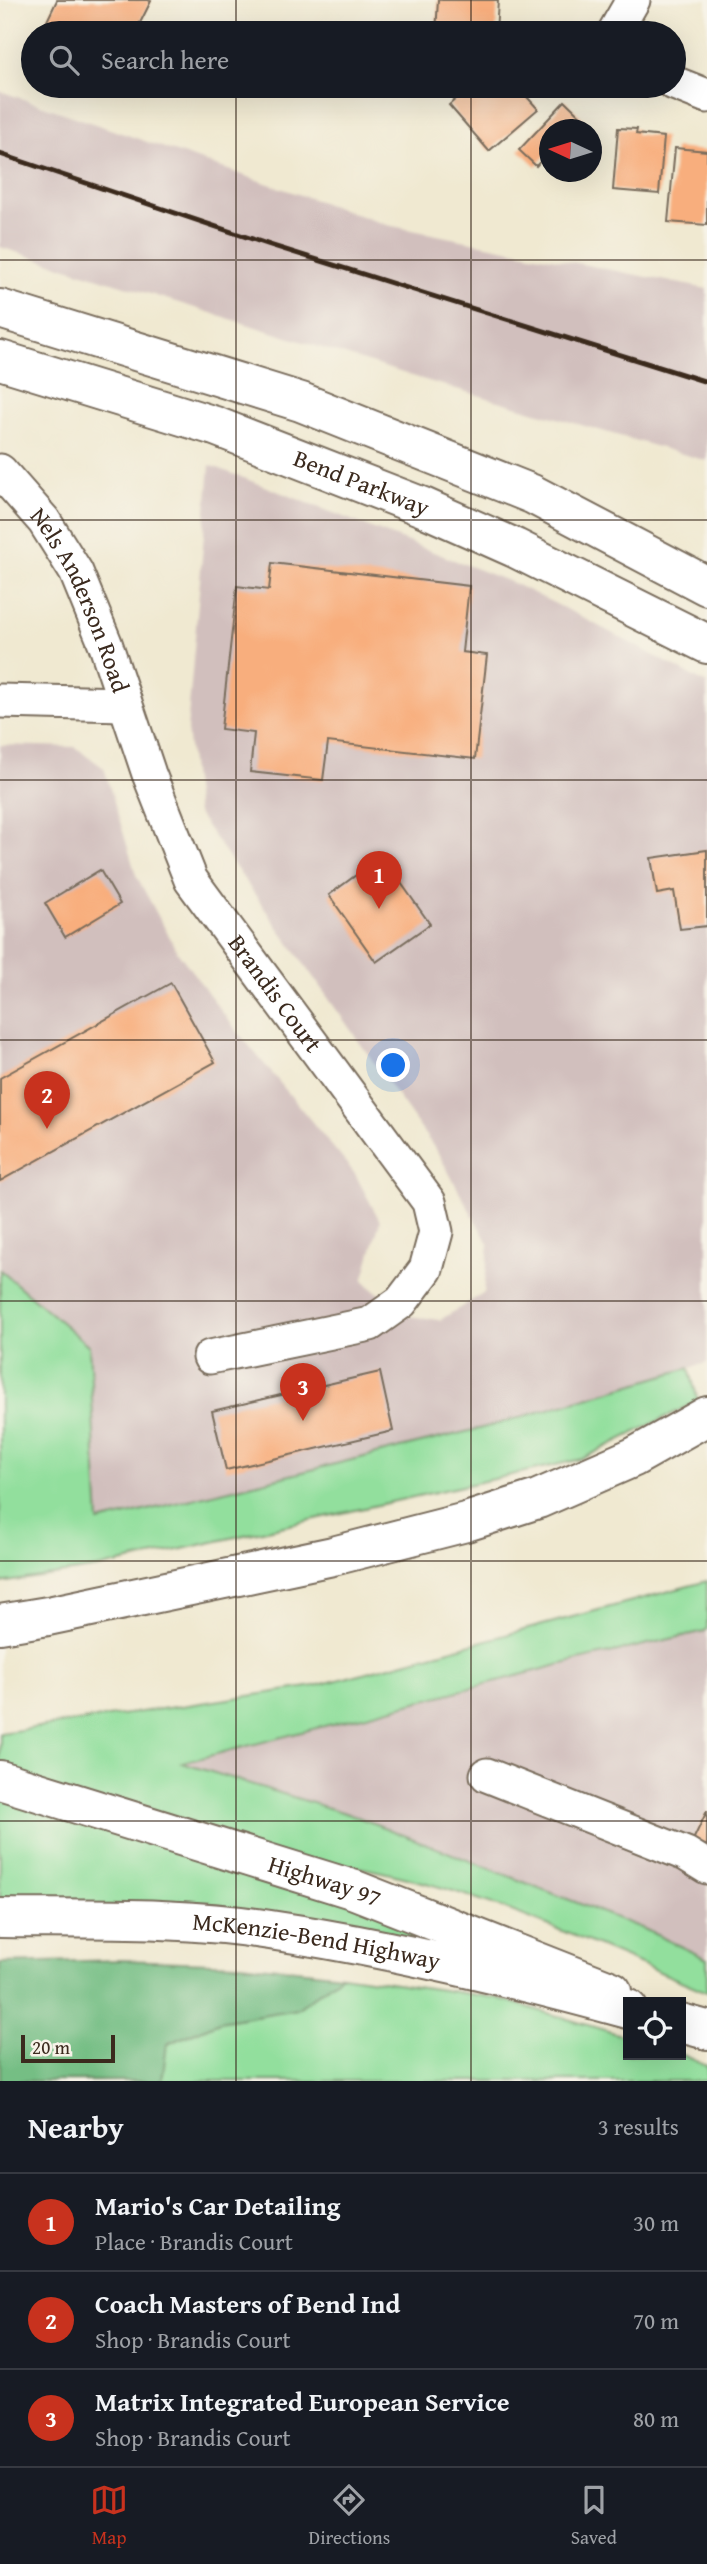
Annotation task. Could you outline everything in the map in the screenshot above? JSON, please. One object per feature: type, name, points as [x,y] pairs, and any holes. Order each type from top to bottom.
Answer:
[{"type":"main road","points":[[0,309],[301,402],[532,494],[707,586]]},
{"type":"main road","name":"Bend Parkway","points":[[0,360],[215,426],[423,507],[515,548],[707,644]]},
{"type":"main road","points":[[0,1623],[48,1616],[333,1556],[466,1522],[538,1499],[634,1457],[707,1416]]},
{"type":"main road","name":"Highway 97","points":[[0,1780],[355,1890],[627,1997]]},
{"type":"main road","name":"McKenzie-Bend Highway","points":[[0,1918],[153,1919],[269,1930],[508,1976],[623,2008]]},
{"type":"main road","points":[[686,2023],[707,2029]]},
{"type":"street","points":[[621,21],[633,0]]},
{"type":"street","points":[[686,88],[707,96]]},
{"type":"street","name":"Nels Anderson Road","points":[[0,471],[44,521],[76,572],[105,643],[124,704]]},
{"type":"street","points":[[0,701],[124,704]]},
{"type":"street","name":"Brandis Court","points":[[124,704],[191,880],[429,1202],[436,1232],[426,1269],[401,1302],[370,1324],[210,1357]]},
{"type":"street","points":[[487,1775],[685,1854],[707,1867]]},
{"type":"shaded area","points":[[0,91],[387,225],[707,289],[707,461],[425,380],[0,247]]},
{"type":"shaded area","points":[[210,465],[513,583],[707,684],[707,1363],[494,1425],[99,1522],[89,1346],[0,1270],[0,745],[75,747],[104,768],[136,875],[177,951],[228,1020],[355,1174],[380,1221],[363,1281],[408,1316],[440,1320],[484,1293],[489,1245],[438,1153],[197,813],[187,730]]},
{"type":"shaded area","points":[[707,1629],[707,1959],[644,1929],[355,1816],[181,1763],[574,1661]]},
{"type":"green space","points":[[0,1270],[89,1346],[99,1522],[494,1425],[689,1368],[698,1401],[582,1459],[98,1568],[0,1583]]},
{"type":"green space","points":[[707,1581],[705,1631],[574,1661],[182,1763],[355,1816],[644,1929],[707,1959],[707,1992],[567,1933],[471,1897],[373,1870],[324,1862],[478,1952],[0,1907],[0,1733],[315,1686]]},
{"type":"green space","points":[[122,1960],[241,1964],[342,1975],[297,2009],[219,2022],[167,2044],[162,2081],[0,2081],[0,1963]]},
{"type":"green space","points":[[342,1975],[497,1998],[623,2036],[623,2060],[686,2060],[686,2056],[707,2066],[707,2081],[162,2081],[166,2045],[219,2022],[297,2009]]},
{"type":"building","points":[[57,0],[151,1],[141,21],[47,21]]},
{"type":"building","points":[[438,0],[498,0],[497,21],[437,21]]},
{"type":"building","points":[[457,98],[528,98],[538,109],[489,151],[449,105]]},
{"type":"building","points":[[565,101],[584,119],[548,119]]},
{"type":"building","points":[[618,128],[637,129],[636,134],[664,137],[659,194],[613,190]]},
{"type":"building","points":[[539,129],[539,163],[536,166],[519,150]]},
{"type":"building","points":[[675,148],[707,151],[707,225],[668,222]]},
{"type":"building","points":[[272,563],[469,586],[462,652],[487,655],[475,759],[328,742],[323,780],[250,772],[254,733],[221,729],[237,586],[269,590]]},
{"type":"building","points":[[707,850],[707,926],[680,929],[674,891],[657,894],[651,858]]},
{"type":"building","points":[[382,856],[430,924],[376,962],[329,895]]},
{"type":"building","points":[[100,870],[120,904],[65,937],[45,903]]},
{"type":"building","points":[[171,983],[215,1062],[0,1181],[0,1078]]},
{"type":"building","points":[[380,1372],[393,1431],[226,1470],[212,1411]]},
{"type":"building","points":[[707,1811],[707,1846],[693,1840]]},
{"type":"railway","points":[[0,154],[270,245],[707,382]]},
{"type":"place","name":"Mario's Car Detailing","points":[[379,909]]},
{"type":"place","name":"Coach Masters of Bend Ind","points":[[47,1129]]},
{"type":"place","name":"Matrix Integrated European Service","points":[[303,1421]]}]
